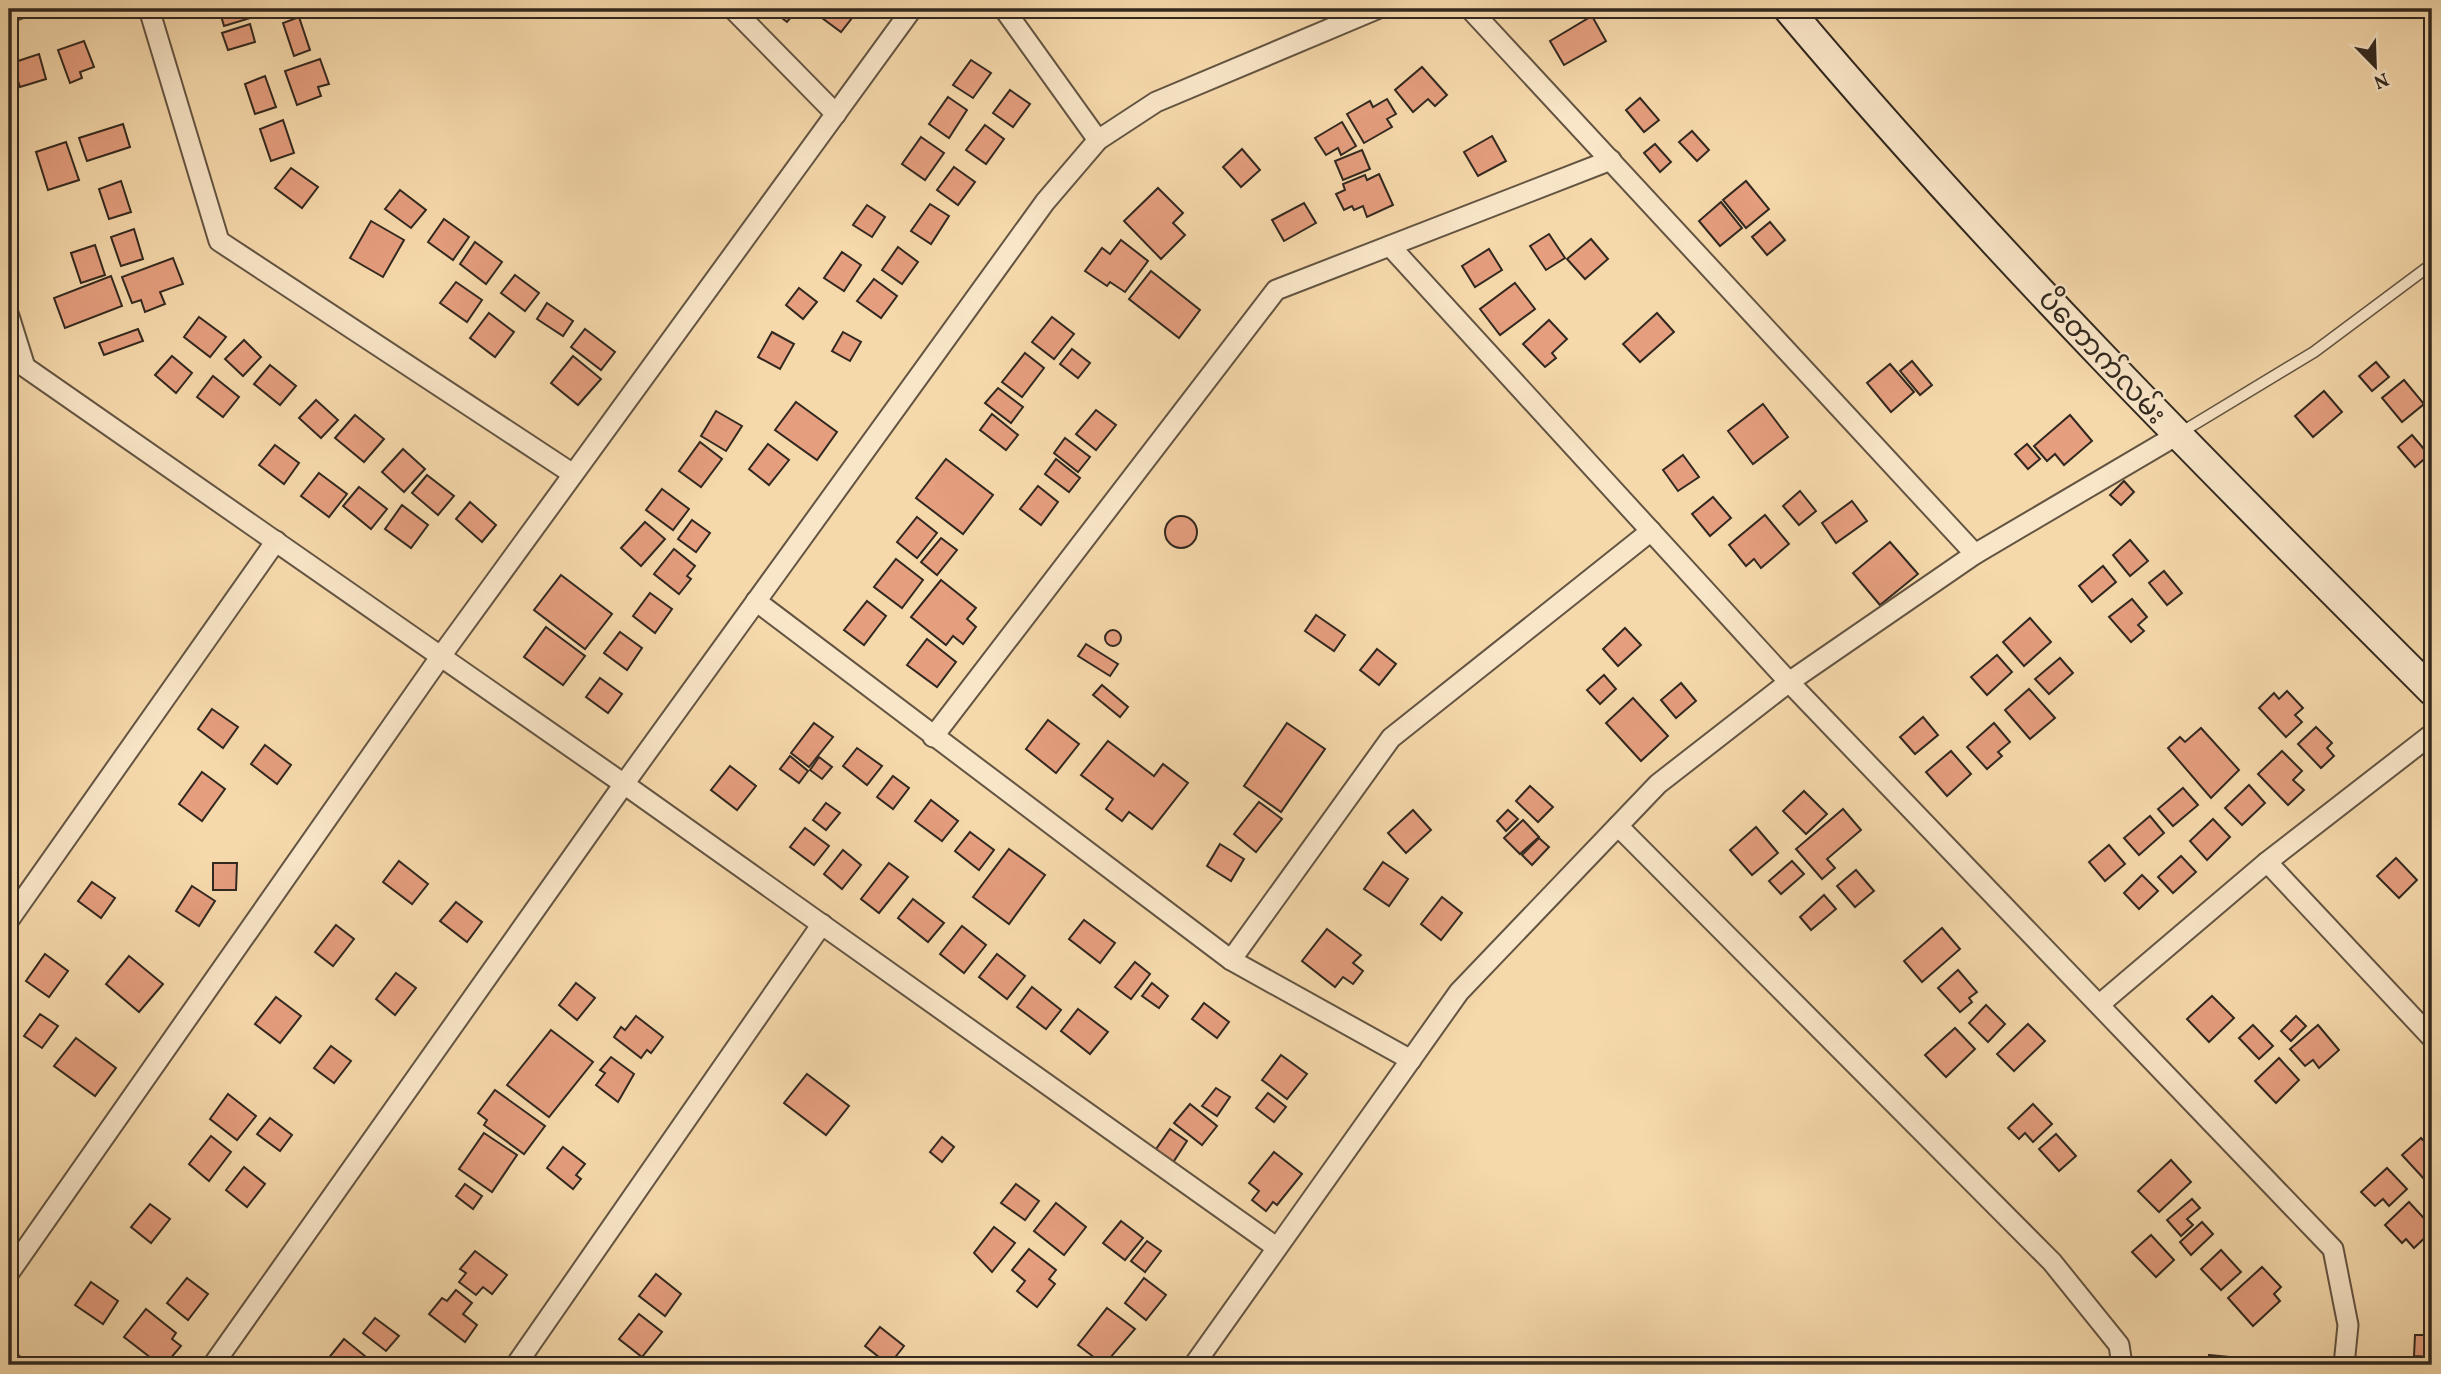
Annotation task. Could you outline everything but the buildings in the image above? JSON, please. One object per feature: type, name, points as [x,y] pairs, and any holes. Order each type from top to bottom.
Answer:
[{"type":"street","points":[[9,12],[18,9]]},
{"type":"street","points":[[149,9],[219,241],[573,474]]},
{"type":"street","points":[[733,9],[836,114]]},
{"type":"street","points":[[9,1273],[441,656],[912,9]]},
{"type":"street","points":[[1004,9],[1098,140]]},
{"type":"street","points":[[213,1365],[756,601],[1045,202],[1098,140],[1156,103],[1377,9]]},
{"type":"street","points":[[1470,9],[1975,554]]},
{"type":"street","name":"ပိတောက်လမ်း","points":[[1788,9],[1852,85],[2177,435],[2432,691]]},
{"type":"street","points":[[933,737],[1276,290],[1611,160]]},
{"type":"street","points":[[1390,246],[1789,682],[2333,1249],[2348,1325],[2344,1365]]},
{"type":"street","points":[[9,316],[17,370],[276,541],[624,784],[1276,1247]]},
{"type":"street","points":[[1194,1365],[1459,992],[1658,784],[1789,682],[1975,554],[2177,435]]},
{"type":"street","points":[[1231,960],[1391,738],[1651,531]]},
{"type":"street","points":[[9,920],[276,541]]},
{"type":"street","points":[[756,601],[1231,960],[1410,1060]]},
{"type":"street","points":[[2100,1004],[2267,862],[2432,734]]},
{"type":"street","points":[[1618,826],[2052,1262],[2119,1345],[2122,1365]]},
{"type":"street","points":[[2267,862],[2432,1038]]},
{"type":"street","points":[[516,1365],[822,924]]},
{"type":"street","points":[[9,1361],[14,1365]]},
{"type":"lane","points":[[2177,435],[2314,352],[2432,264]]}]
